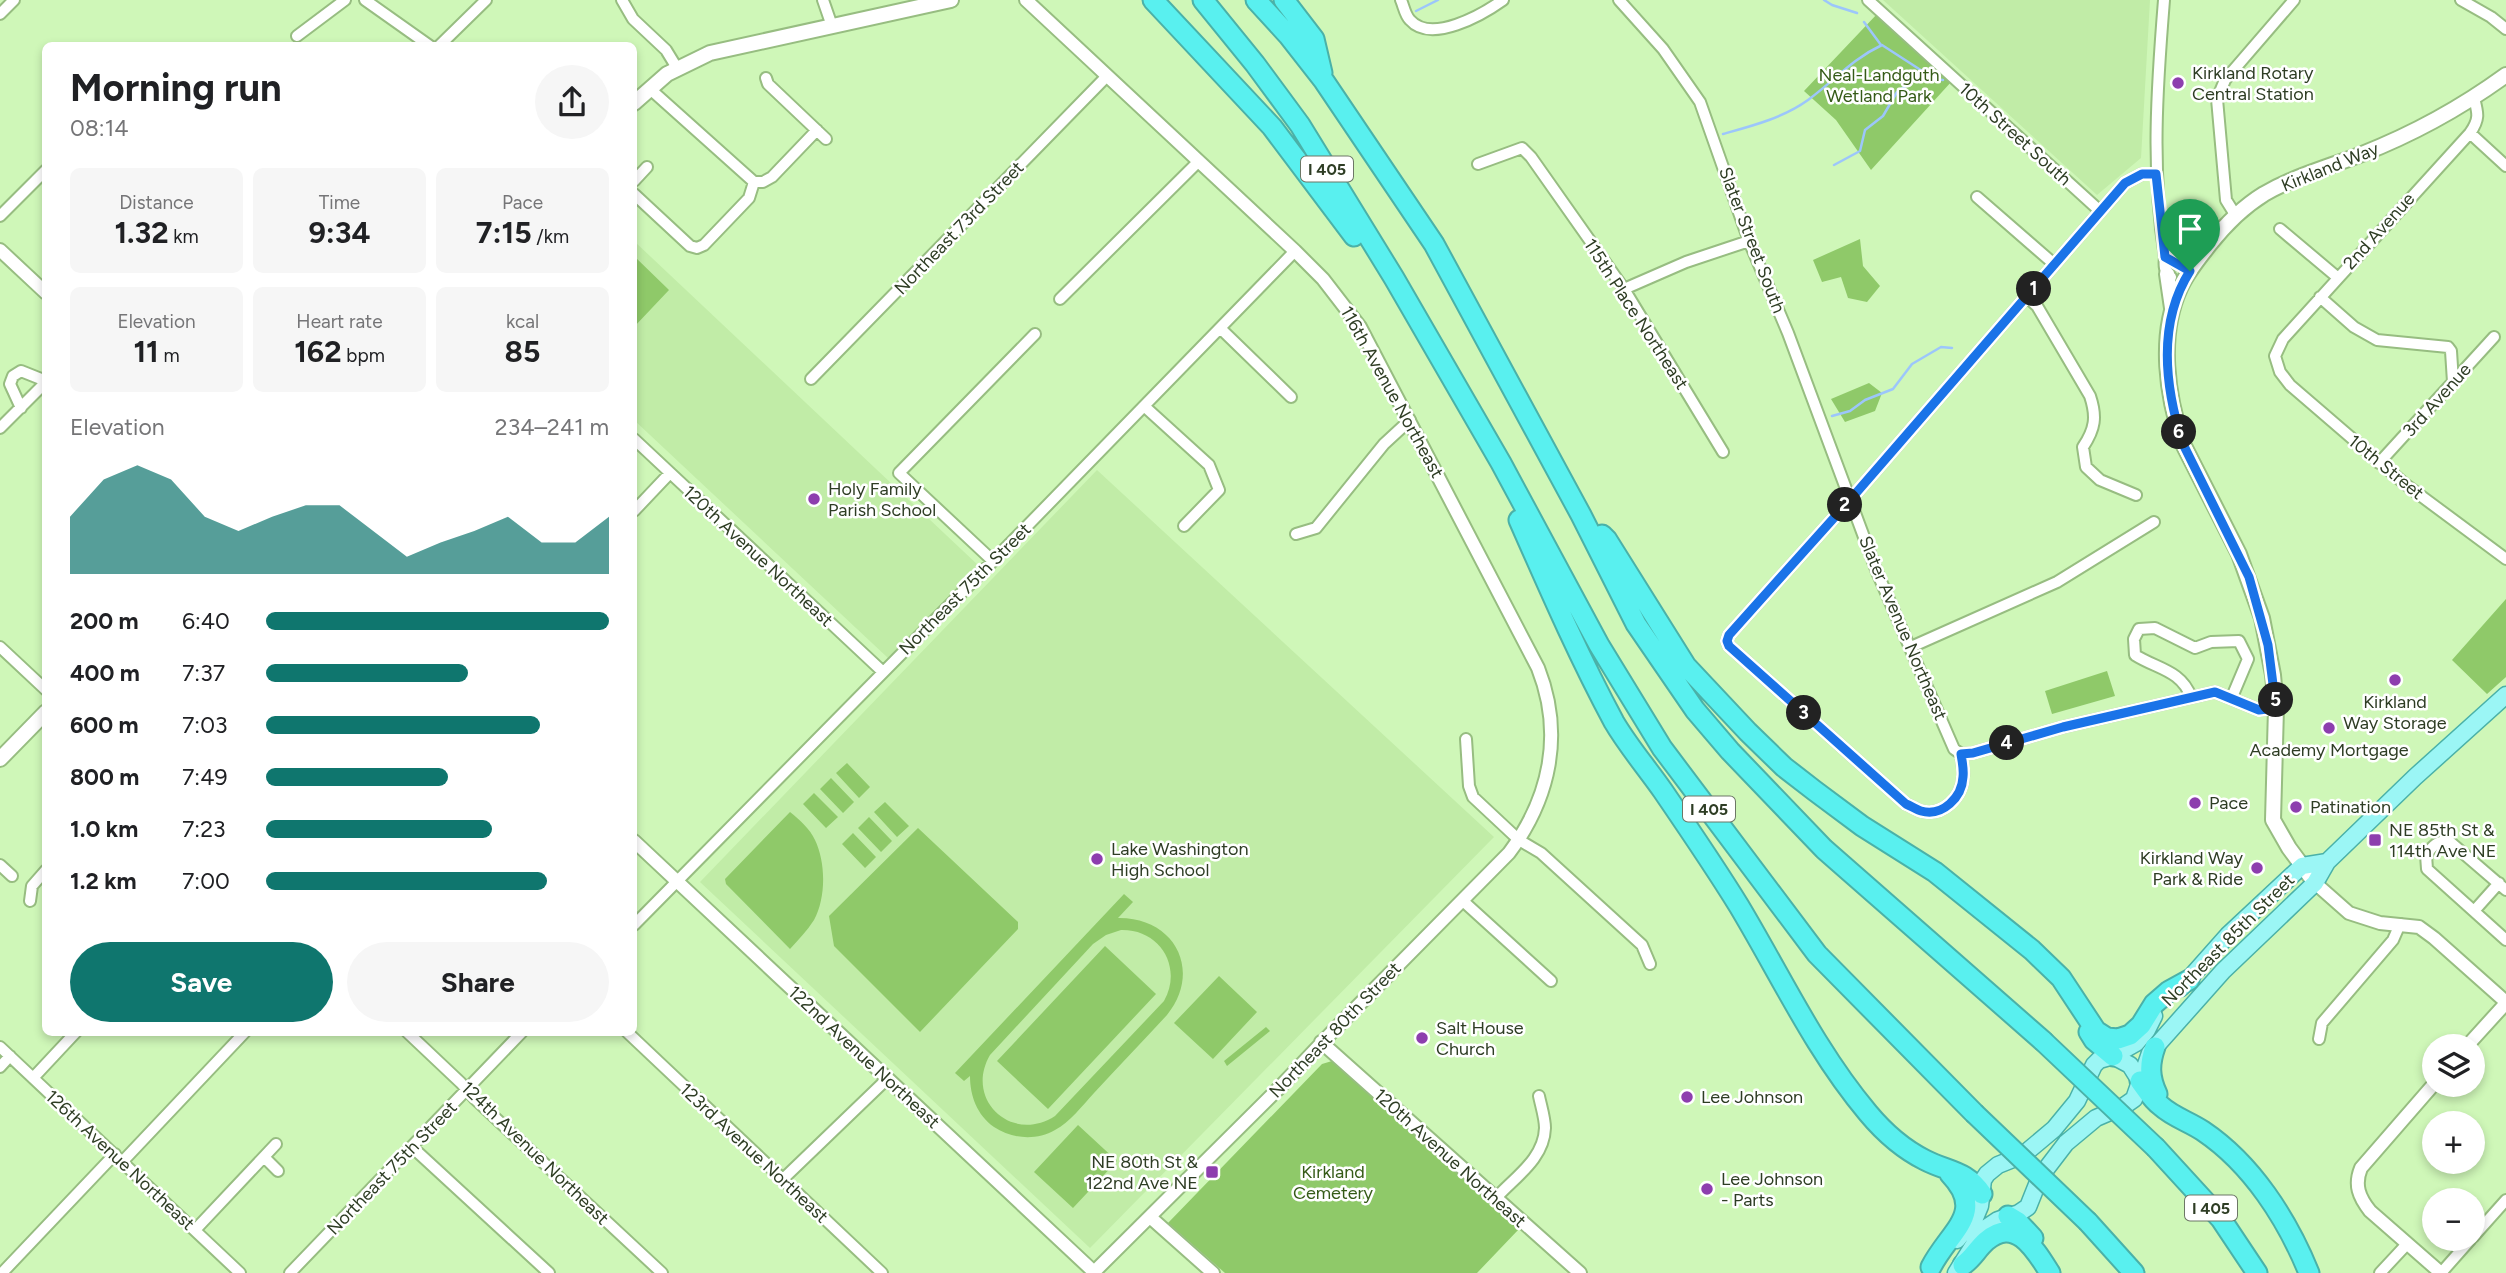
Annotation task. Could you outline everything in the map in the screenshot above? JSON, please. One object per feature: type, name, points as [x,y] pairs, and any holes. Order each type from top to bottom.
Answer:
[{"type":"highway","points":[[1153,0],[1272,127],[1373,263],[1394,278]]},
{"type":"highway","name":"I 405","points":[[1203,0],[1300,125],[1394,278],[1501,463],[1599,645],[1662,748],[1817,954],[1974,1114],[2088,1222],[2134,1273]]},
{"type":"highway","name":"I 405","points":[[1256,0],[1325,80],[1434,244],[1581,515],[1636,624],[1695,710],[1730,751],[1824,849],[2043,1041],[2156,1148],[2221,1219],[2257,1273]]},
{"type":"highway","points":[[1284,0],[1314,39],[1325,80]]},
{"type":"highway","points":[[1501,463],[1503,485],[1557,606],[1615,724],[1737,903],[1773,962],[1812,1035],[1869,1114],[1889,1135],[1917,1156],[1964,1174],[1975,1183],[1982,1194]]},
{"type":"highway","points":[[1581,515],[1607,540],[1670,645],[1686,666],[1748,733],[1784,767],[1823,798],[1935,872],[2032,950],[2061,978],[2096,1031],[2107,1038],[2118,1039],[2130,1035],[2141,1025],[2154,1004],[2169,991],[2189,980]]},
{"type":"highway","points":[[2078,1006],[2083,1023],[2094,1040],[2113,1056]]},
{"type":"highway","points":[[2155,1047],[2150,1068],[2153,1086],[2157,1095],[2182,1119]]},
{"type":"highway","points":[[2140,1081],[2161,1106],[2203,1131],[2258,1184],[2300,1251],[2309,1273]]},
{"type":"highway","points":[[1928,1270],[1966,1210],[1965,1192],[1944,1168]]},
{"type":"highway","points":[[2008,1216],[2033,1239],[2036,1250],[2050,1273]]},
{"type":"highway","points":[[1959,1269],[1986,1241],[1999,1233],[2020,1236],[2036,1250]]},
{"type":"main road","points":[[637,100],[677,68],[718,51],[944,1]]},
{"type":"main road","name":"Kirkland Way","points":[[2315,883],[2273,820],[2276,708],[2268,645],[2249,577],[2183,444],[2177,425],[2171,401],[2168,351],[2172,310],[2186,278],[2216,237],[2236,216],[2264,194],[2296,178],[2383,146],[2425,126],[2474,98],[2506,75]]},
{"type":"main road","points":[[2167,274],[2172,310]]},
{"type":"main road","name":"Northeast 85th Street","points":[[1959,1269],[1983,1230],[2028,1207],[2040,1177],[2066,1143],[2096,1118],[2129,1104],[2137,1094],[2146,1061],[2155,1047],[2223,971],[2315,883],[2327,862],[2506,695]]},
{"type":"main road","points":[[0,759],[42,716]]},
{"type":"main road","name":"Northeast 85th Street","points":[[1928,1270],[1975,1218],[1983,1180],[1987,1174],[1998,1165],[2023,1155],[2054,1129],[2077,1101],[2094,1065],[2142,1038],[2161,1005],[2189,980],[2237,927],[2302,866],[2327,862]]},
{"type":"main road","points":[[2223,971],[2230,946],[2293,887],[2302,866]]},
{"type":"main road","points":[[2113,1056],[2130,1065],[2140,1081]]},
{"type":"main road","points":[[1982,1194],[1994,1207],[2008,1216]]},
{"type":"street","points":[[0,14],[14,0]]},
{"type":"street","points":[[297,36],[345,0]]},
{"type":"street","points":[[365,0],[424,42]]},
{"type":"street","points":[[443,42],[486,0]]},
{"type":"street","points":[[823,0],[832,26]]},
{"type":"street","name":"116th Avenue Northeast","points":[[1026,0],[1323,278],[1360,327],[1542,678],[1552,724],[1549,769]]},
{"type":"street","points":[[1401,0],[1407,17],[1416,26],[1431,31],[1459,24],[1490,10],[1503,0]]},
{"type":"street","name":"Slater Street South","points":[[1619,0],[1663,49],[1700,102],[1749,241],[1788,333],[1850,500]]},
{"type":"street","name":"10th Street South","points":[[1868,0],[2100,211]]},
{"type":"street","points":[[2164,0],[2156,174],[2164,264],[2167,274],[2186,278]]},
{"type":"street","points":[[2236,216],[2227,200],[2217,109],[2220,88],[2294,0]]},
{"type":"street","points":[[2461,0],[2506,29]]},
{"type":"street","points":[[625,1],[633,19],[666,50],[677,68]]},
{"type":"street","name":"Northeast 73rd Street","points":[[811,379],[1107,76]]},
{"type":"street","points":[[766,79],[768,84],[826,139]]},
{"type":"street","points":[[649,88],[754,182],[763,182],[772,177],[817,130]]},
{"type":"street","points":[[2474,98],[2479,115],[2470,133],[2506,166]]},
{"type":"street","name":"2nd Avenue","points":[[2276,364],[2275,356],[2283,339],[2470,133]]},
{"type":"street","name":"115th Place Northeast","points":[[1478,164],[1521,148],[1531,157],[1624,289],[1723,452]]},
{"type":"street","points":[[1060,299],[1199,161]]},
{"type":"street","points":[[637,178],[647,167]]},
{"type":"street","points":[[0,216],[42,174]]},
{"type":"street","points":[[2156,174],[2142,174],[2125,183],[1850,500],[1735,628],[1727,641],[1729,646],[1906,804],[1921,811],[1935,812],[1948,806],[1956,798],[1962,787],[1964,774],[1961,754],[2215,692],[2259,710],[2276,708]]},
{"type":"street","points":[[637,197],[690,246],[697,248],[704,245],[749,198],[754,182]]},
{"type":"street","points":[[1977,197],[2054,264]]},
{"type":"street","points":[[2280,229],[2337,277]]},
{"type":"street","points":[[1624,289],[1686,262],[1749,241]]},
{"type":"street","points":[[0,250],[42,289]]},
{"type":"street","name":"Northeast 75th Street","points":[[637,922],[1294,251]]},
{"type":"street","points":[[2165,257],[2186,278]]},
{"type":"street","points":[[2027,297],[2037,306],[2091,399],[2095,420],[2093,432],[2083,447],[2086,467],[2100,480],[2136,495]]},
{"type":"street","points":[[2320,297],[2354,327],[2377,340],[2448,347],[2451,351],[2453,382]]},
{"type":"street","points":[[1220,328],[1291,397]]},
{"type":"street","points":[[993,561],[899,473],[1035,334]]},
{"type":"street","name":"3rd Avenue","points":[[2379,463],[2494,337]]},
{"type":"street","name":"10th Street","points":[[2276,364],[2290,386],[2379,463],[2506,559]]},
{"type":"street","points":[[21,408],[10,384],[16,373],[21,371],[42,380]]},
{"type":"street","points":[[0,428],[42,386]]},
{"type":"street","points":[[1144,406],[1209,466],[1219,490],[1184,526]]},
{"type":"street","points":[[1296,534],[1317,528],[1384,444],[1410,420]]},
{"type":"street","name":"120th Avenue Northeast","points":[[637,442],[883,672]]},
{"type":"street","points":[[637,508],[670,473]]},
{"type":"street","name":"Slater Avenue Northeast","points":[[1850,500],[1877,572],[1954,749],[1961,754]]},
{"type":"street","points":[[1911,647],[2057,582],[2154,522]]},
{"type":"street","points":[[2191,697],[2186,685],[2176,676],[2135,655],[2134,639],[2139,629],[2155,628],[2195,648],[2211,642],[2239,641],[2248,659],[2232,697]]},
{"type":"street","points":[[0,647],[42,686]]},
{"type":"street","points":[[1466,739],[1468,786],[1473,797],[1519,840],[1541,853],[1642,946],[1650,964]]},
{"type":"street","name":"Northeast 80th Street","points":[[1094,1273],[1463,901],[1519,840],[1536,810],[1549,769]]},
{"type":"street","points":[[2474,911],[2502,886],[2454,843],[2443,840],[2433,845],[2426,855],[2427,869],[2506,940]]},
{"type":"street","name":"122nd Avenue Northeast","points":[[637,844],[1094,1273]]},
{"type":"street","points":[[0,865],[12,876]]},
{"type":"street","points":[[30,901],[32,886],[42,875]]},
{"type":"street","points":[[2315,883],[2349,913],[2380,923],[2419,928],[2434,938],[2506,1002],[2478,1034]]},
{"type":"street","points":[[1463,901],[1551,981]]},
{"type":"street","points":[[2319,1038],[2322,1023],[2393,940],[2400,924]]},
{"type":"street","points":[[33,1078],[72,1036]]},
{"type":"street","points":[[2,1273],[241,1036]]},
{"type":"street","name":"124th Avenue Northeast","points":[[411,1036],[662,1273]]},
{"type":"street","name":"Northeast 75th Street","points":[[290,1273],[518,1036]]},
{"type":"street","name":"123rd Avenue Northeast","points":[[631,1036],[882,1273]]},
{"type":"street","name":"120th Avenue Northeast","points":[[1321,1042],[1580,1273]]},
{"type":"street","name":"126th Avenue Northeast","points":[[0,1047],[240,1273]]},
{"type":"street","points":[[0,1066],[10,1056]]},
{"type":"street","points":[[782,1180],[887,1079]]},
{"type":"street","points":[[1496,1198],[1535,1158],[1542,1144],[1545,1126],[1539,1096]]},
{"type":"street","points":[[2423,1097],[2361,1168],[2357,1187],[2361,1200],[2370,1211],[2441,1273],[2460,1251]]},
{"type":"street","points":[[195,1230],[276,1144]]},
{"type":"street","points":[[412,1147],[549,1273]]},
{"type":"street","points":[[264,1157],[278,1171]]},
{"type":"street","points":[[2485,1223],[2506,1200]]},
{"type":"street","points":[[1150,1217],[1213,1273]]},
{"type":"street","points":[[2381,1273],[2407,1244]]},
{"type":"shaded area","points":[[1883,0],[2150,0],[2141,158],[2097,195]]},
{"type":"shaded area","name":"Holy Family Parish School","points":[[637,244],[979,566],[888,658],[637,423]]},
{"type":"shaded area","name":"Lake Washington High School","points":[[1097,470],[1494,837],[1090,1248],[700,882]]},
{"type":"green space","name":"Neal-Landguth Wetland Park","points":[[1878,13],[1952,81],[1871,170],[1836,120],[1804,91]]},
{"type":"green space","points":[[1860,239],[1863,266],[1880,286],[1867,302],[1848,298],[1841,277],[1822,282],[1813,260]]},
{"type":"green space","points":[[637,259],[669,290],[637,324]]},
{"type":"green space","points":[[1869,383],[1882,393],[1875,411],[1845,422],[1831,399]]},
{"type":"green space","points":[[2506,599],[2506,677],[2487,694],[2452,660]]},
{"type":"green space","points":[[2107,671],[2115,696],[2052,714],[2045,691]]},
{"type":"green space","points":[[847,763],[870,787],[859,798],[836,773]]},
{"type":"green space","points":[[831,778],[854,802],[843,813],[820,789]]},
{"type":"green space","points":[[814,793],[838,817],[826,828],[803,804]]},
{"type":"green space","points":[[885,802],[909,826],[897,837],[874,812]]},
{"type":"green space","points":[[790,812],[815,840],[821,859],[823,880],[821,901],[814,920],[790,949],[726,884],[725,879]]},
{"type":"green space","points":[[869,817],[892,841],[881,852],[858,828]]},
{"type":"green space","points":[[918,828],[1018,922],[1018,929],[920,1032],[834,946],[829,916]]},
{"type":"green space","points":[[853,833],[876,857],[865,868],[842,844]]},
{"type":"green space","points":[[1124,894],[1133,902],[1118,918],[1138,920],[1154,926],[1168,936],[1177,949],[1182,964],[1182,981],[1178,998],[1167,1015],[1066,1123],[1048,1134],[1016,1136],[994,1127],[979,1111],[971,1091],[970,1076],[964,1081],[955,1073]],"holes":[[[1121,930],[1135,931],[1157,943],[1169,963],[1171,975],[1164,1001],[1055,1116],[1039,1123],[1023,1125],[1009,1121],[997,1113],[988,1101],[983,1087],[984,1072],[990,1055],[1093,944],[1106,935]]]},
{"type":"green space","points":[[1105,946],[1156,994],[1048,1109],[997,1061]]},
{"type":"green space","points":[[1219,976],[1257,1012],[1213,1059],[1174,1023]]},
{"type":"green space","points":[[1266,1027],[1270,1031],[1227,1066],[1224,1061]]},
{"type":"green space","name":"Kirkland Cemetery","points":[[1332,1061],[1519,1229],[1477,1273],[1225,1273],[1168,1223],[1322,1064]]},
{"type":"green space","points":[[1078,1125],[1117,1161],[1073,1208],[1034,1172]]},
{"type":"waterway","points":[[1416,11],[1438,0]]},
{"type":"waterway","points":[[1824,0],[1857,13]]},
{"type":"waterway","points":[[1864,22],[1881,45]]},
{"type":"waterway","points":[[1723,134],[1788,112],[1882,45],[1933,78]]},
{"type":"waterway","points":[[1834,165],[1860,151],[1865,130],[1883,116],[1897,92],[1919,77],[1943,80]]},
{"type":"waterway","points":[[1832,416],[1850,411],[1865,400],[1893,389],[1912,364],[1941,347],[1952,348]]},
{"type":"place","name":"Kirkland Rotary Central Station","points":[[2178,83]]},
{"type":"place","name":"Holy Family Parish School","points":[[814,499]]},
{"type":"place","name":"Kirkland Way Storage","points":[[2395,680]]},
{"type":"place","name":"Academy Mortgage","points":[[2329,728]]},
{"type":"place","name":"Pace","points":[[2195,803]]},
{"type":"place","name":"Patination","points":[[2296,807]]},
{"type":"place","name":"NE 85th St & 114th Ave NE","points":[[2375,840]]},
{"type":"place","name":"Lake Washington High School","points":[[1097,859]]},
{"type":"place","name":"Kirkland Way Park & Ride","points":[[2257,868]]},
{"type":"place","name":"Salt House Church","points":[[1422,1038]]},
{"type":"place","name":"Lee Johnson","points":[[1687,1097]]},
{"type":"place","name":"NE 80th St & 122nd Ave NE","points":[[1212,1172]]},
{"type":"place","name":"Lee Johnson - Parts","points":[[1707,1189]]},
{"type":"route","points":[[2142,174],[2156,174],[2165,257],[2190,271],[2172,310],[2168,337],[2171,401],[2183,444],[2249,577],[2268,645],[2276,708],[2259,710],[2215,692],[2063,727],[1973,753],[1961,754],[1964,774],[1962,787],[1948,806],[1935,812],[1921,811],[1906,804],[1729,646],[1729,635],[2125,183],[2142,174]]}]
